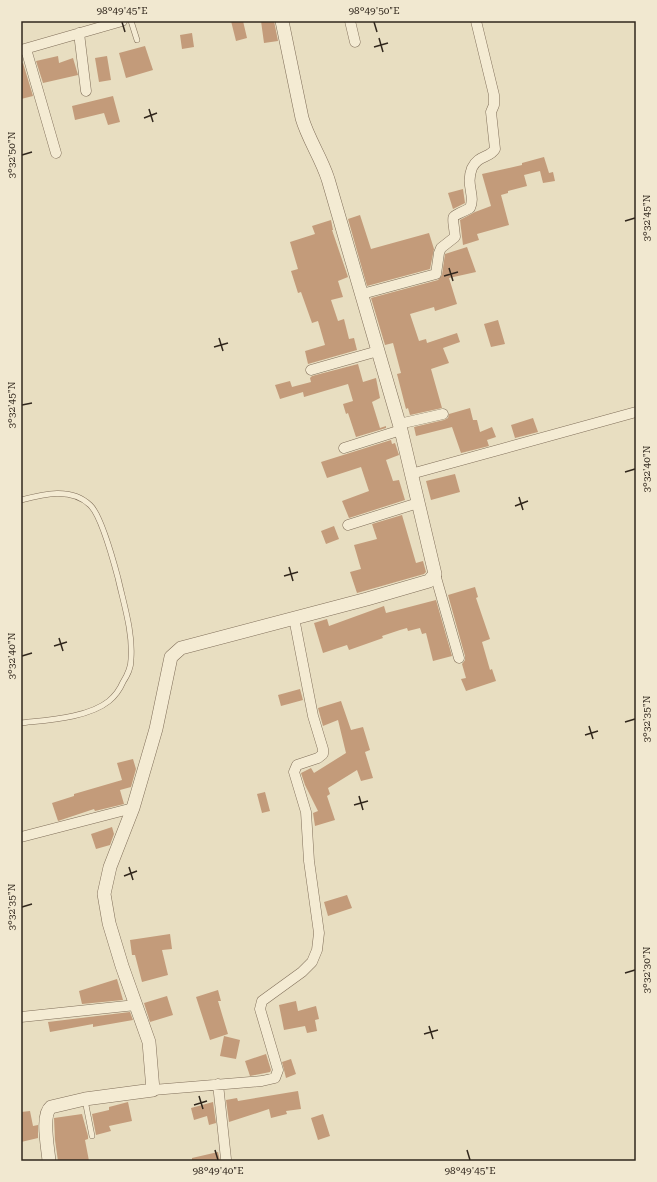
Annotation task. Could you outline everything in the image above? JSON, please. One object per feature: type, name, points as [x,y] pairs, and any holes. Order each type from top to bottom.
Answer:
[{"type":"street","points":[[56,153],[23,49],[79,33],[99,24],[122,21]]},
{"type":"street","points":[[282,21],[306,133],[322,160],[362,294],[400,427],[435,568],[435,574],[459,658]]},
{"type":"street","points":[[350,21],[355,42]]},
{"type":"street","points":[[362,294],[436,274],[439,252],[441,248],[455,238],[453,217],[456,214],[470,208],[472,205],[468,183],[472,168],[480,157],[491,153],[495,149],[491,112],[494,105],[494,95],[476,21]]},
{"type":"street","points":[[79,33],[86,90]]},
{"type":"street","points":[[311,370],[378,351]]},
{"type":"street","points":[[411,474],[636,412]]},
{"type":"street","points":[[344,448],[400,427],[443,414]]},
{"type":"street","points":[[348,525],[418,503]]},
{"type":"street","points":[[153,1090],[149,1042],[109,923],[104,894],[110,867],[133,808],[156,729],[171,657],[181,648],[428,581],[435,574]]},
{"type":"street","points":[[49,1161],[46,1118],[48,1110],[85,1099],[153,1090],[262,1081],[275,1078],[277,1075],[278,1070],[275,1057],[260,1009],[262,1001],[302,972],[312,962],[317,950],[319,933],[309,861],[306,812],[294,772],[297,765],[318,758],[322,754],[323,749],[313,716],[294,618]]},
{"type":"street","points":[[21,837],[133,808]]},
{"type":"street","points":[[21,1017],[136,1005]]},
{"type":"street","points":[[218,1084],[226,1159]]},
{"type":"lane","points":[[131,21],[137,40]]},
{"type":"lane","points":[[21,500],[51,493],[73,494],[91,505],[103,530],[116,572],[129,626],[132,659],[130,669],[119,690],[108,701],[90,711],[65,717],[21,723]]},
{"type":"lane","points":[[85,1099],[92,1136]]},
{"type":"building","points":[[231,21],[243,21],[247,38],[236,41]]},
{"type":"building","points":[[261,21],[274,21],[278,41],[264,43]]},
{"type":"building","points":[[192,33],[194,47],[182,49],[180,35]]},
{"type":"building","points":[[145,46],[153,70],[126,78],[119,53]]},
{"type":"building","points":[[58,56],[59,63],[73,58],[78,75],[43,83],[36,61]]},
{"type":"building","points":[[107,56],[111,80],[99,82],[95,58]]},
{"type":"building","points":[[23,63],[33,96],[21,99],[21,64]]},
{"type":"building","points":[[113,96],[120,122],[108,125],[104,113],[75,120],[72,106]]},
{"type":"building","points":[[544,157],[549,173],[553,172],[555,181],[543,183],[540,171],[524,175],[527,186],[508,191],[508,193],[501,195],[509,225],[477,234],[479,240],[463,245],[460,220],[491,206],[482,174],[522,165],[522,163]]},
{"type":"building","points":[[463,189],[465,203],[453,209],[448,193]]},
{"type":"building","points":[[360,215],[371,249],[429,233],[434,249],[430,269],[367,286],[348,219]]},
{"type":"building","points":[[331,220],[332,230],[348,277],[338,281],[343,297],[331,300],[338,321],[344,319],[349,339],[354,338],[357,350],[308,364],[305,351],[325,345],[318,321],[312,323],[301,292],[298,293],[291,271],[298,269],[290,242],[315,234],[312,226]]},
{"type":"building","points":[[467,247],[476,272],[449,278],[457,304],[435,311],[434,307],[410,314],[419,341],[426,339],[427,343],[457,333],[460,342],[443,348],[449,363],[431,369],[442,408],[410,415],[408,408],[406,409],[397,374],[401,373],[393,343],[385,345],[371,298],[438,280],[442,275],[445,254]]},
{"type":"building","points":[[498,320],[505,344],[491,347],[484,324]]},
{"type":"building","points":[[358,364],[363,382],[376,378],[380,398],[372,402],[380,428],[386,426],[386,428],[356,437],[348,413],[346,414],[343,404],[353,401],[348,384],[304,397],[303,392],[280,399],[275,385],[290,381],[292,387],[311,382],[310,378],[312,376]]},
{"type":"building","points":[[470,408],[473,420],[477,420],[480,432],[492,427],[496,437],[487,440],[489,446],[461,453],[452,427],[416,436],[414,427],[444,420],[448,418],[449,414]]},
{"type":"building","points":[[533,418],[538,432],[515,438],[511,425]]},
{"type":"building","points":[[391,440],[392,444],[395,443],[399,455],[386,460],[393,481],[399,480],[405,500],[349,518],[342,501],[369,491],[361,467],[327,478],[321,462]]},
{"type":"building","points":[[455,474],[460,492],[431,500],[426,481]]},
{"type":"building","points":[[402,515],[416,563],[423,561],[426,572],[424,574],[357,593],[350,572],[361,569],[354,545],[377,539],[372,524]]},
{"type":"building","points":[[334,526],[339,539],[326,544],[321,531]]},
{"type":"building","points":[[475,587],[478,597],[476,598],[490,639],[482,642],[490,670],[492,669],[496,681],[466,691],[461,679],[466,678],[462,664],[465,660],[465,656],[448,595]]},
{"type":"building","points":[[436,600],[452,656],[433,661],[426,633],[422,634],[420,628],[408,631],[407,628],[400,630],[382,636],[383,638],[349,650],[347,645],[323,653],[314,623],[327,619],[329,626],[384,606],[386,613]]},
{"type":"building","points":[[300,689],[303,700],[281,706],[278,695]]},
{"type":"building","points":[[341,701],[351,730],[363,727],[370,750],[365,752],[373,778],[361,781],[357,770],[328,788],[330,794],[327,796],[335,820],[315,826],[313,813],[318,811],[305,785],[301,773],[311,768],[314,773],[346,753],[338,720],[323,726],[318,708]]},
{"type":"building","points":[[133,759],[136,769],[131,787],[120,790],[124,804],[95,811],[94,809],[58,821],[52,803],[74,796],[74,794],[122,780],[117,763]]},
{"type":"building","points":[[265,792],[270,811],[262,813],[257,794]]},
{"type":"building","points":[[112,827],[114,834],[110,845],[96,849],[91,834]]},
{"type":"building","points":[[347,895],[352,908],[328,916],[324,902]]},
{"type":"building","points":[[170,934],[172,949],[162,950],[168,975],[142,982],[135,955],[132,955],[130,940]]},
{"type":"building","points":[[117,979],[123,1000],[82,1004],[79,991]]},
{"type":"building","points":[[218,990],[221,1001],[218,1001],[228,1034],[210,1040],[196,997]]},
{"type":"building","points":[[167,996],[173,1015],[150,1022],[144,1003]]},
{"type":"building","points":[[296,1001],[298,1011],[316,1006],[319,1019],[315,1020],[317,1031],[307,1033],[305,1026],[284,1030],[279,1005]]},
{"type":"building","points":[[130,1012],[133,1020],[93,1027],[93,1024],[50,1032],[48,1022]]},
{"type":"building","points":[[224,1036],[240,1040],[236,1059],[220,1056]]},
{"type":"building","points":[[266,1054],[271,1070],[270,1072],[250,1076],[245,1061]]},
{"type":"building","points":[[291,1059],[296,1074],[286,1078],[282,1062]]},
{"type":"building","points":[[298,1091],[301,1109],[286,1111],[287,1114],[271,1118],[269,1109],[229,1122],[226,1100],[237,1098],[238,1101]]},
{"type":"building","points":[[128,1102],[132,1121],[109,1126],[111,1131],[96,1135],[92,1114],[109,1110],[109,1107]]},
{"type":"building","points":[[213,1102],[216,1123],[209,1125],[207,1116],[194,1120],[191,1108]]},
{"type":"building","points":[[30,1111],[33,1126],[38,1125],[38,1138],[21,1142],[21,1112]]},
{"type":"building","points":[[82,1114],[88,1136],[88,1139],[85,1140],[89,1161],[58,1161],[54,1118]]},
{"type":"building","points":[[323,1114],[330,1136],[318,1140],[311,1118]]},
{"type":"building","points":[[218,1152],[220,1161],[192,1161],[192,1158]]}]
